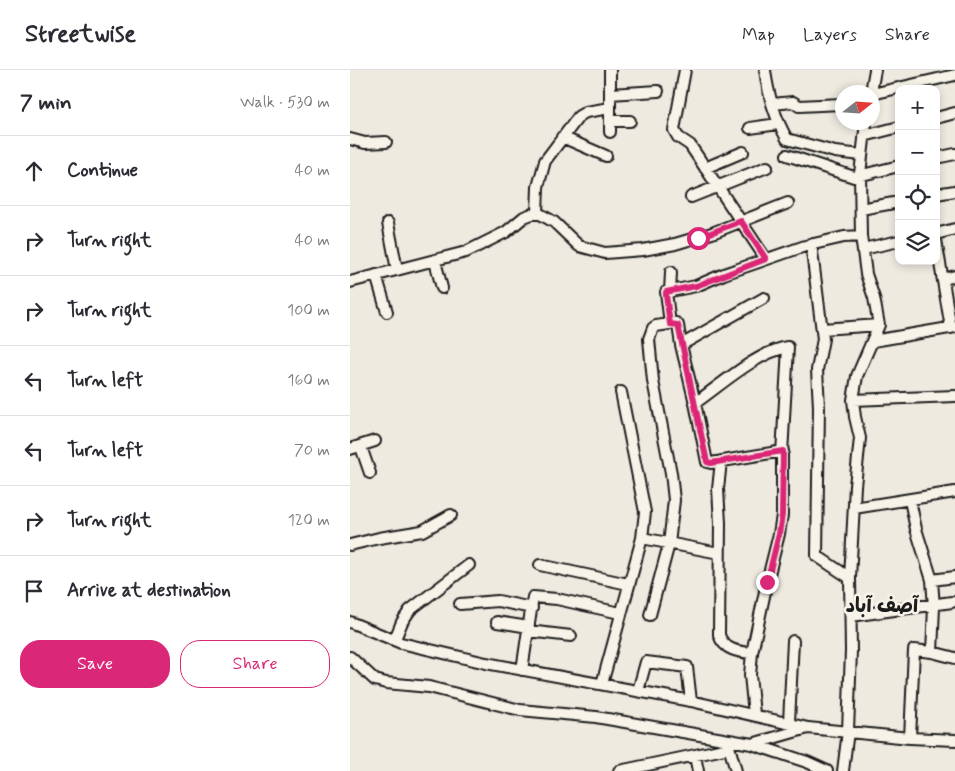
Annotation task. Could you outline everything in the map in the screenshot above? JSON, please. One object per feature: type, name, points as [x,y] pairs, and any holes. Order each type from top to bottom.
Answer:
[{"type":"street","points":[[610,70],[610,132]]},
{"type":"street","points":[[686,70],[674,130],[678,137],[690,145],[766,259]]},
{"type":"street","points":[[765,70],[766,83],[778,124],[787,139],[835,152],[862,155]]},
{"type":"street","points":[[873,85],[875,70]]},
{"type":"street","points":[[880,91],[955,75]]},
{"type":"street","points":[[610,94],[658,91]]},
{"type":"street","points":[[772,104],[793,102],[799,106],[835,104]]},
{"type":"street","points":[[537,213],[540,175],[545,161],[579,116],[586,112],[610,108]]},
{"type":"street","points":[[940,117],[955,113]]},
{"type":"street","points":[[610,121],[630,121]]},
{"type":"street","points":[[750,128],[778,124]]},
{"type":"street","points":[[864,136],[895,128]]},
{"type":"street","points":[[843,771],[848,731],[850,578],[854,486],[860,438],[853,400],[858,376],[879,324],[874,298],[866,274],[861,236],[860,174],[865,130]]},
{"type":"street","points":[[562,137],[606,156]]},
{"type":"street","points":[[350,139],[365,143],[386,142]]},
{"type":"street","points":[[705,168],[743,152]]},
{"type":"street","points":[[940,157],[955,154]]},
{"type":"street","points":[[787,155],[854,177],[895,167]]},
{"type":"street","points":[[691,197],[767,167]]},
{"type":"street","points":[[940,193],[955,191]]},
{"type":"street","points":[[350,282],[466,252],[506,232],[524,217],[537,213],[554,222],[579,246],[605,253],[665,247],[698,238],[788,203]]},
{"type":"street","points":[[861,210],[895,203]]},
{"type":"street","points":[[388,223],[397,270]]},
{"type":"street","points":[[940,233],[955,229]]},
{"type":"street","points":[[670,324],[666,292],[696,286],[811,244],[844,237],[861,236]]},
{"type":"street","points":[[863,249],[895,242]]},
{"type":"street","points":[[811,244],[823,339],[818,370],[817,556],[850,578]]},
{"type":"street","points":[[873,341],[953,327],[940,260]]},
{"type":"street","points":[[435,261],[442,288]]},
{"type":"street","points":[[670,292],[671,272]]},
{"type":"street","points":[[376,275],[387,312]]},
{"type":"street","points":[[944,279],[955,276]]},
{"type":"street","points":[[681,345],[764,298]]},
{"type":"street","points":[[650,615],[669,544],[674,500],[670,464],[653,381],[649,339],[653,328],[670,324],[678,325],[707,462],[711,463],[783,451]]},
{"type":"street","points":[[822,329],[879,324]]},
{"type":"street","points":[[695,403],[756,360],[778,349],[788,347],[782,515],[752,654],[750,675],[754,714]]},
{"type":"street","points":[[602,684],[642,538],[645,512],[621,392]]},
{"type":"street","points":[[853,400],[955,396]]},
{"type":"street","points":[[350,449],[375,441]]},
{"type":"street","points":[[361,446],[370,473]]},
{"type":"street","points":[[721,461],[718,489],[720,523],[719,635],[722,643],[728,648],[752,654]]},
{"type":"street","points":[[854,508],[955,492]]},
{"type":"street","points":[[910,500],[916,529],[932,580],[934,605],[932,652]]},
{"type":"street","points":[[351,542],[422,531],[451,515]]},
{"type":"street","points":[[642,538],[719,553]]},
{"type":"street","points":[[395,639],[402,622],[410,610],[469,565]]},
{"type":"street","points":[[540,565],[628,584]]},
{"type":"street","points":[[932,580],[955,577]]},
{"type":"street","points":[[522,670],[533,597],[557,599],[620,614]]},
{"type":"street","points":[[460,604],[498,601],[532,608]]},
{"type":"street","points":[[851,616],[952,602]]},
{"type":"street","points":[[350,622],[402,643],[486,663],[690,701],[789,722],[808,728],[910,738],[955,740]]},
{"type":"street","points":[[497,622],[571,636]]},
{"type":"street","points":[[789,722],[793,641]]},
{"type":"street","points":[[910,738],[914,650],[955,658]]},
{"type":"street","points":[[350,657],[375,680],[386,683],[429,687],[520,710],[596,717],[728,744],[752,744],[808,728]]},
{"type":"street","points":[[638,691],[646,662],[687,666],[690,701]]},
{"type":"street","points":[[619,771],[695,756],[728,744]]},
{"type":"street","points":[[728,744],[736,771]]},
{"type":"street","points":[[752,744],[807,762],[827,771]]},
{"type":"street","points":[[695,756],[698,771]]},
{"type":"district","name":"آصف آباد","points":[[882,605]]},
{"type":"route","points":[[698,238],[741,221],[766,259],[696,286],[666,292],[666,295],[670,324],[678,325],[707,462],[711,463],[783,451],[782,515],[767,582]]}]
